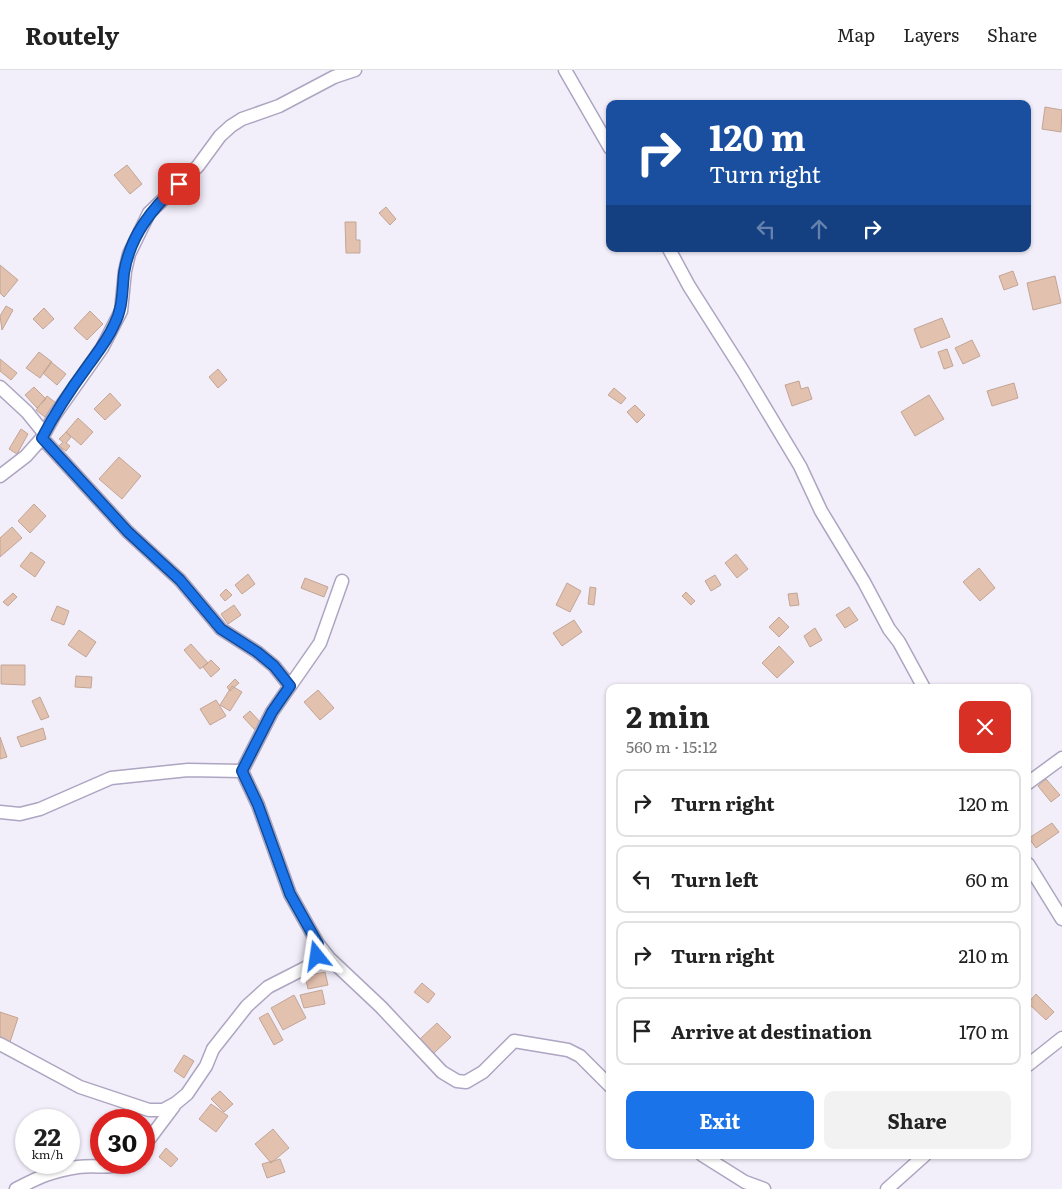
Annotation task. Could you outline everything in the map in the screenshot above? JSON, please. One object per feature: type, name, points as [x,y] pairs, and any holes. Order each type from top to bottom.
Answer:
[{"type":"street","points":[[0,476],[26,456],[43,436],[54,416],[102,348],[121,310],[125,271],[129,254],[149,213],[198,166],[220,136],[231,126],[279,106],[334,77],[355,70]]},
{"type":"street","points":[[565,70],[606,141]]},
{"type":"street","points":[[671,252],[689,286],[800,466],[821,510],[922,684]]},
{"type":"street","points":[[0,387],[27,412],[43,436],[128,532],[180,580],[221,629],[257,652],[274,666],[290,686]]},
{"type":"street","points":[[242,771],[272,712],[320,643],[342,581]]},
{"type":"street","points":[[1031,781],[1062,758]]},
{"type":"street","points":[[0,812],[20,814],[40,809],[111,778],[188,770],[242,771]]},
{"type":"street","points":[[242,771],[258,805],[290,894],[318,944],[328,958],[381,1007],[442,1072],[457,1081],[466,1082],[483,1072],[514,1041],[568,1050],[580,1056],[606,1082]]},
{"type":"street","points":[[1031,869],[1062,919]]},
{"type":"street","points":[[0,1044],[80,1086],[149,1110],[163,1110],[187,1094],[206,1066],[213,1050],[247,1006],[268,987],[313,964],[317,956],[318,944]]},
{"type":"street","points":[[1031,1063],[1062,1038]]},
{"type":"street","points":[[155,1131],[176,1103]]},
{"type":"street","points":[[708,1159],[745,1182],[764,1189]]},
{"type":"street","points":[[887,1189],[921,1159]]},
{"type":"street","points":[[16,1189],[47,1173],[90,1167]]},
{"type":"building","points":[[1045,107],[1062,110],[1061,132],[1042,129]]},
{"type":"building","points":[[127,165],[142,184],[130,194],[114,175]]},
{"type":"building","points":[[386,207],[396,219],[390,225],[379,213]]},
{"type":"building","points":[[345,222],[356,222],[356,240],[360,240],[360,253],[346,253]]},
{"type":"building","points":[[0,265],[18,280],[4,297],[0,293]]},
{"type":"building","points":[[1013,271],[1018,285],[1004,290],[999,276]]},
{"type":"building","points":[[1055,276],[1061,303],[1033,310],[1027,283]]},
{"type":"building","points":[[6,306],[13,310],[2,330],[0,316]]},
{"type":"building","points":[[44,308],[54,319],[43,329],[33,319]]},
{"type":"building","points":[[90,311],[103,324],[87,340],[74,328]]},
{"type":"building","points":[[942,318],[950,337],[921,348],[914,329]]},
{"type":"building","points":[[972,340],[980,356],[963,364],[955,348]]},
{"type":"building","points":[[947,349],[953,366],[944,369],[938,352]]},
{"type":"building","points":[[39,352],[52,362],[40,378],[26,368]]},
{"type":"building","points":[[0,359],[17,373],[11,380],[0,371]]},
{"type":"building","points":[[51,362],[66,374],[57,385],[43,373]]},
{"type":"building","points":[[218,369],[227,380],[218,388],[209,377]]},
{"type":"building","points":[[799,381],[801,389],[808,387],[812,399],[792,406],[785,385]]},
{"type":"building","points":[[1014,383],[1018,398],[992,406],[987,391]]},
{"type":"building","points":[[34,387],[46,399],[37,408],[25,395]]},
{"type":"building","points":[[614,388],[626,398],[621,404],[608,395]]},
{"type":"building","points":[[110,393],[121,405],[105,420],[94,409]]},
{"type":"building","points":[[929,395],[944,419],[915,436],[901,412]]},
{"type":"building","points":[[47,396],[56,403],[45,417],[36,410]]},
{"type":"building","points":[[635,405],[645,415],[637,423],[627,412]]},
{"type":"building","points":[[78,418],[93,432],[81,445],[66,432]]},
{"type":"building","points":[[21,429],[28,434],[17,454],[9,449]]},
{"type":"building","points":[[66,432],[71,437],[66,443],[70,446],[66,451],[59,446],[63,442],[59,439]]},
{"type":"building","points":[[119,457],[141,476],[122,499],[99,479]]},
{"type":"building","points":[[34,504],[46,516],[30,533],[18,521]]},
{"type":"building","points":[[12,527],[22,538],[0,557],[0,538]]},
{"type":"building","points":[[31,552],[45,562],[35,577],[20,566]]},
{"type":"building","points":[[736,554],[748,569],[737,578],[725,563]]},
{"type":"building","points":[[979,568],[995,588],[980,601],[963,582]]},
{"type":"building","points":[[248,574],[255,584],[242,594],[235,585]]},
{"type":"building","points":[[715,575],[721,585],[711,591],[705,581]]},
{"type":"building","points":[[305,578],[328,587],[324,597],[301,588]]},
{"type":"building","points":[[567,583],[581,591],[570,612],[556,605]]},
{"type":"building","points":[[590,587],[596,588],[594,605],[588,604]]},
{"type":"building","points":[[226,589],[232,595],[225,601],[220,595]]},
{"type":"building","points":[[686,592],[695,601],[691,605],[682,596]]},
{"type":"building","points":[[13,593],[17,597],[8,606],[3,602]]},
{"type":"building","points":[[797,593],[799,605],[790,606],[788,594]]},
{"type":"building","points":[[234,605],[241,615],[228,624],[221,614]]},
{"type":"building","points":[[57,606],[69,611],[64,625],[51,620]]},
{"type":"building","points":[[849,607],[858,620],[845,628],[836,615]]},
{"type":"building","points":[[779,617],[789,627],[779,637],[769,627]]},
{"type":"building","points":[[574,620],[582,632],[562,646],[553,633]]},
{"type":"building","points":[[815,628],[822,640],[810,647],[804,636]]},
{"type":"building","points":[[79,630],[96,642],[86,657],[68,645]]},
{"type":"building","points":[[191,644],[208,663],[200,669],[184,650]]},
{"type":"building","points":[[779,646],[794,662],[777,678],[762,663]]},
{"type":"building","points":[[211,660],[220,669],[211,677],[203,667]]},
{"type":"building","points":[[1,665],[25,665],[25,685],[1,684]]},
{"type":"building","points":[[76,676],[92,677],[91,688],[75,687]]},
{"type":"building","points":[[235,679],[239,683],[230,691],[227,687]]},
{"type":"building","points":[[232,686],[242,692],[230,711],[220,705]]},
{"type":"building","points":[[318,690],[334,708],[320,720],[304,702]]},
{"type":"building","points":[[40,697],[49,717],[41,720],[32,701]]},
{"type":"building","points":[[216,700],[226,716],[210,725],[200,709]]},
{"type":"building","points":[[250,711],[262,724],[255,730],[243,717]]},
{"type":"building","points":[[43,728],[46,739],[21,747],[17,737]]},
{"type":"building","points":[[0,737],[7,757],[0,759]]},
{"type":"building","points":[[1046,779],[1060,795],[1051,802],[1038,786]]},
{"type":"building","points":[[1052,823],[1059,832],[1036,848],[1031,841],[1031,837]]},
{"type":"building","points":[[325,972],[328,985],[308,989],[305,976]]},
{"type":"building","points":[[422,983],[435,994],[428,1003],[414,992]]},
{"type":"building","points":[[322,990],[325,1004],[304,1008],[300,995]]},
{"type":"building","points":[[1036,994],[1054,1012],[1046,1020],[1031,1006],[1031,1000]]},
{"type":"building","points":[[294,995],[306,1018],[283,1030],[271,1008]]},
{"type":"building","points":[[0,1012],[18,1018],[10,1042],[0,1039]]},
{"type":"building","points":[[268,1013],[283,1040],[274,1045],[259,1018]]},
{"type":"building","points":[[437,1023],[451,1037],[434,1053],[420,1039]]},
{"type":"building","points":[[184,1055],[194,1061],[184,1078],[174,1071]]},
{"type":"building","points":[[220,1091],[233,1104],[224,1112],[211,1099]]},
{"type":"building","points":[[211,1104],[228,1116],[216,1132],[199,1119]]},
{"type":"building","points":[[273,1129],[289,1148],[271,1163],[255,1144]]},
{"type":"building","points":[[166,1148],[178,1159],[171,1167],[159,1157]]},
{"type":"building","points":[[280,1159],[285,1172],[267,1178],[262,1164]]},
{"type":"route","points":[[179,184],[149,213],[129,254],[123,283],[121,310],[115,325],[102,348],[54,416],[42,438],[128,532],[160,559],[180,580],[221,629],[257,652],[274,666],[290,686],[272,712],[255,750],[242,771],[258,805],[290,894],[318,944],[317,956]]}]
